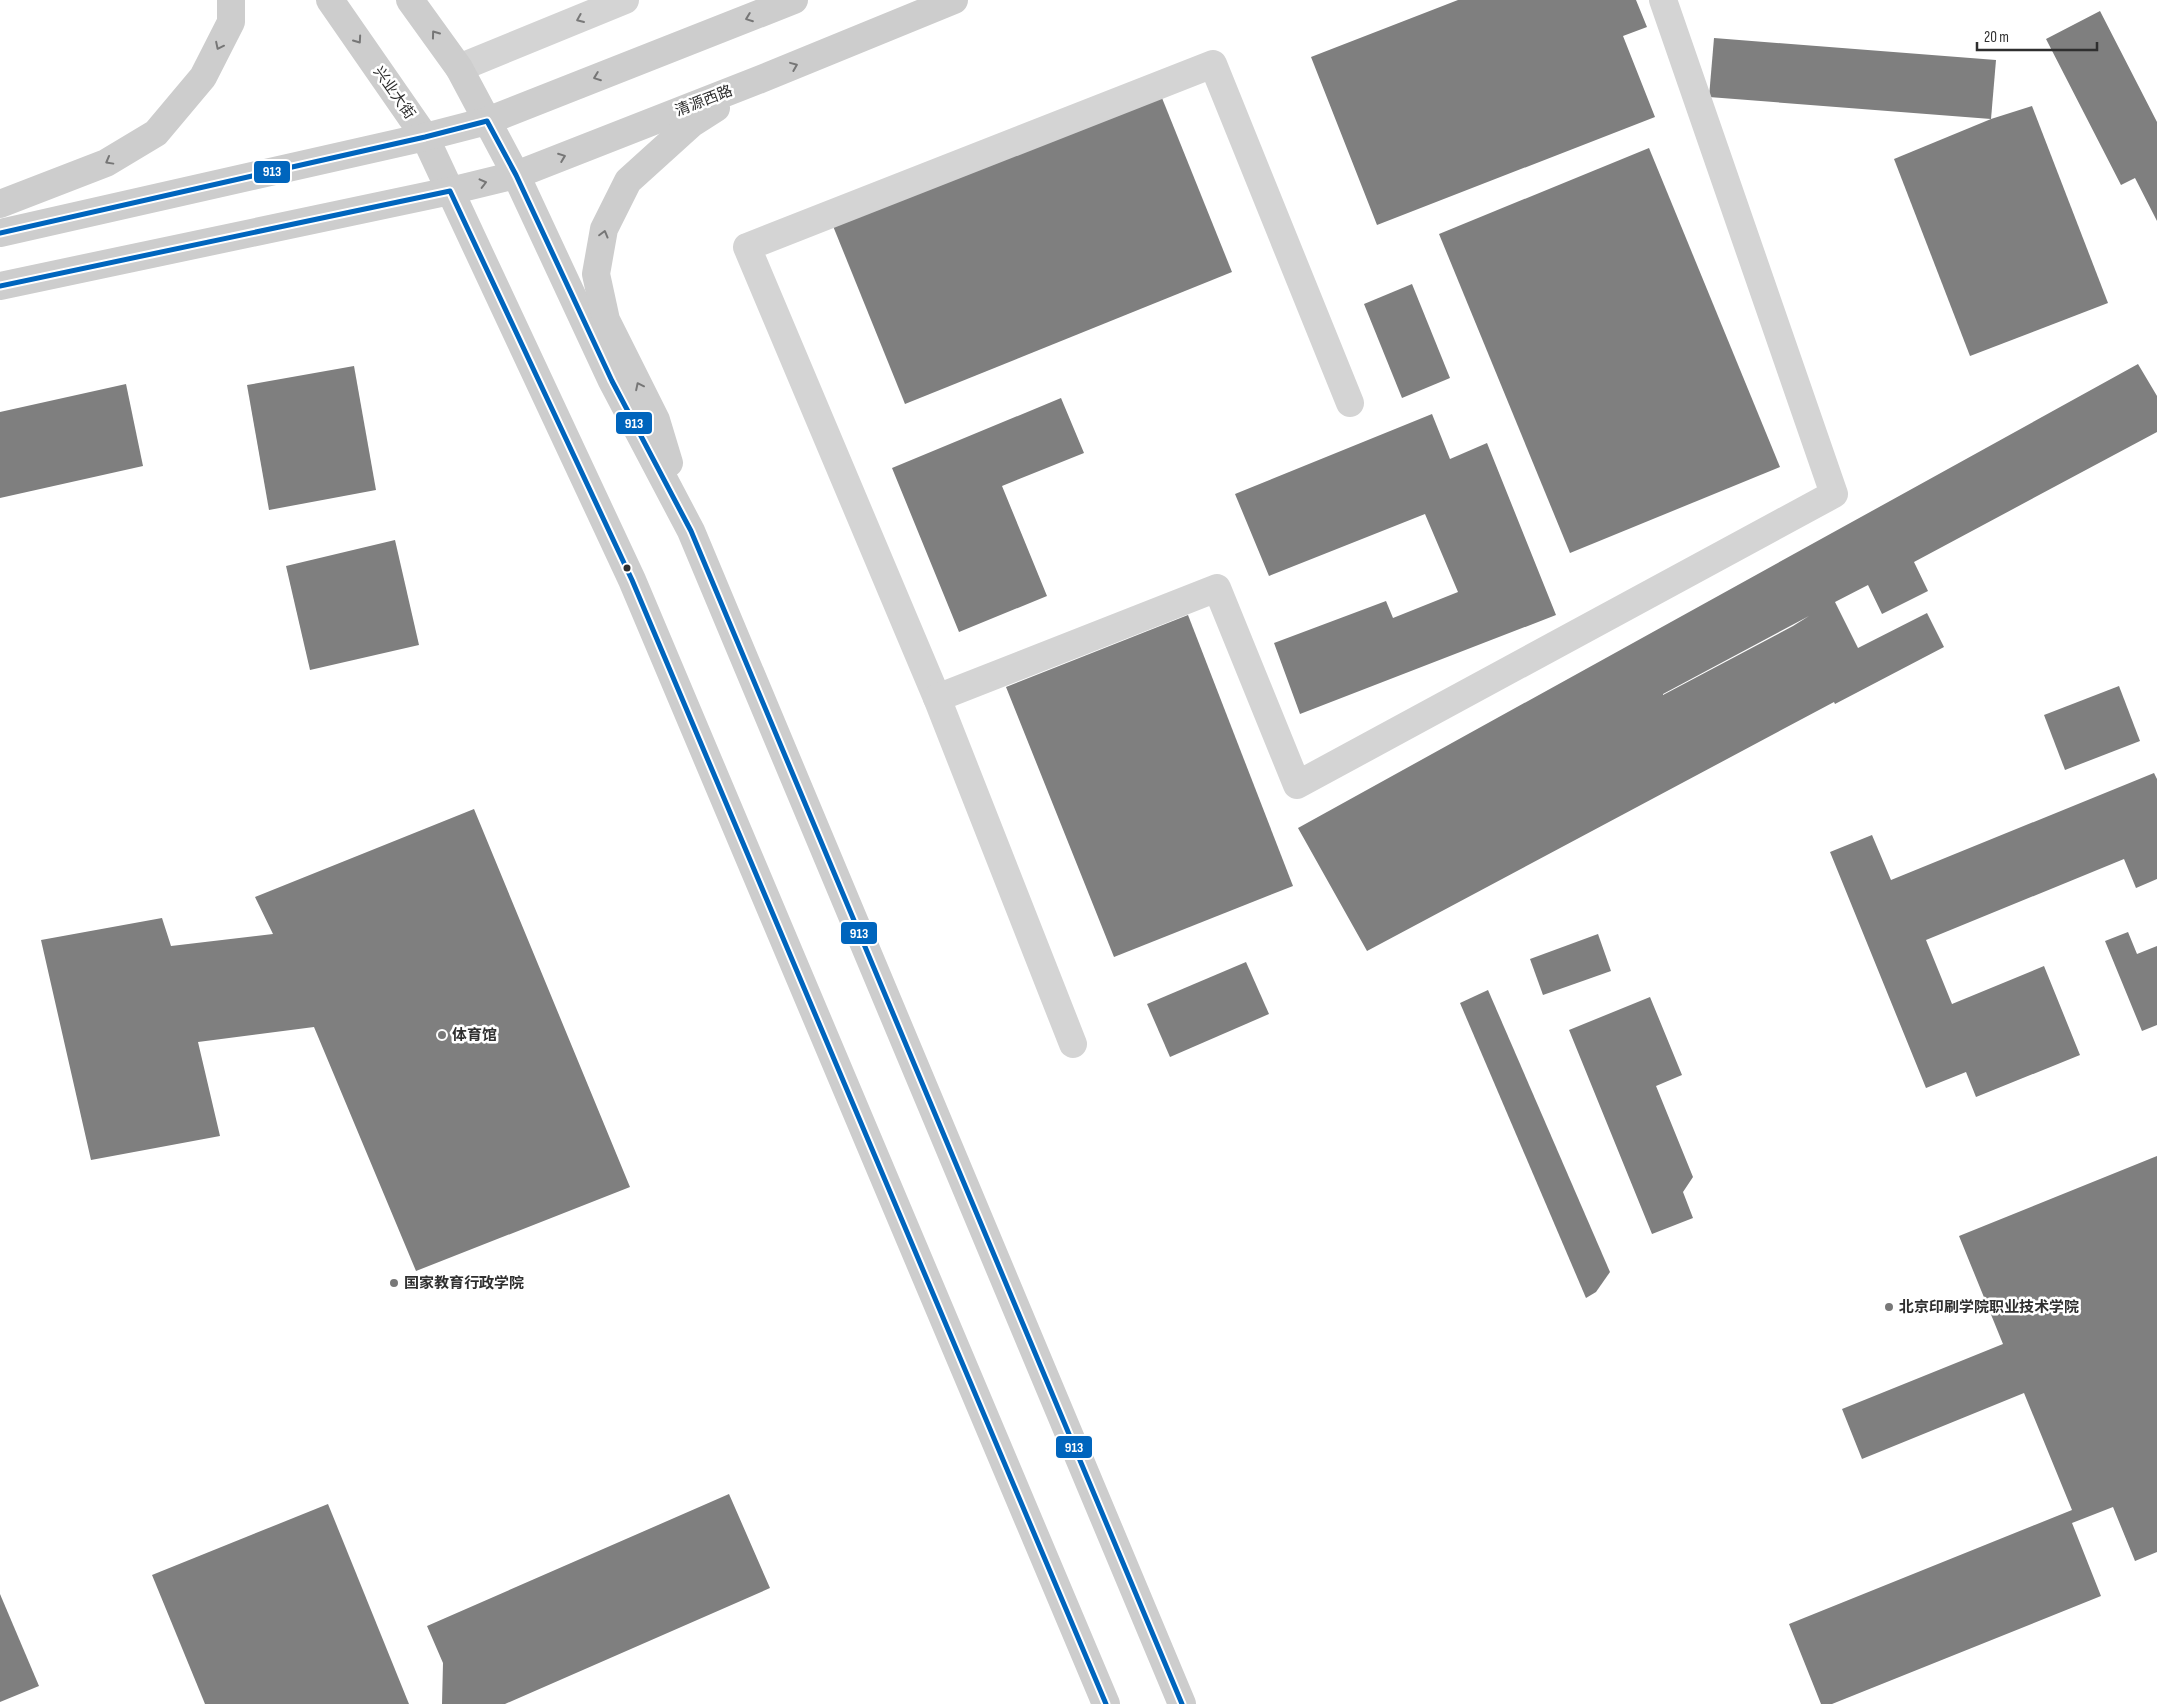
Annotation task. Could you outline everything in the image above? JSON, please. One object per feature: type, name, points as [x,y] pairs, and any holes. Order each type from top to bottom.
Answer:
[{"type":"main road","points":[[0,204],[106,164],[156,133],[204,77],[231,22],[230,0]]},
{"type":"main road","name":"兴业大街","points":[[330,0],[425,137],[632,580],[1106,1704]]},
{"type":"main road","points":[[410,0],[459,68],[516,175],[612,381],[691,531],[1182,1704]]},
{"type":"main road","points":[[0,233],[425,137],[486,121],[794,0]]},
{"type":"main road","name":"清源西路","points":[[0,286],[450,191],[516,175],[761,79],[954,0]]},
{"type":"main road","points":[[691,531],[656,420],[606,320],[596,274],[604,229],[628,180],[691,124],[761,79]]},
{"type":"street","points":[[459,68],[626,0]]},
{"type":"street","points":[[937,698],[1217,588],[1297,785],[1834,494],[1663,0]]},
{"type":"street","points":[[1073,1044],[937,698],[747,247],[1213,64],[1350,402]]},
{"type":"building","points":[[1458,0],[1636,0],[1647,27],[1623,36],[1655,117],[1377,225],[1311,57]]},
{"type":"building","points":[[2100,11],[2157,122],[2157,221],[2135,178],[2121,185],[2046,39]]},
{"type":"building","points":[[1714,38],[1996,60],[1991,119],[1709,97]]},
{"type":"building","points":[[1160,93],[1232,272],[905,404],[833,226]]},
{"type":"building","points":[[2032,106],[2108,303],[1970,356],[1894,159],[1991,119]]},
{"type":"building","points":[[1649,148],[1780,467],[1570,553],[1439,234]]},
{"type":"building","points":[[1412,284],[1450,378],[1402,398],[1364,304]]},
{"type":"building","points":[[2138,364],[2157,396],[2157,432],[1914,562],[1928,591],[1882,614],[1868,585],[1835,602],[1858,648],[1927,613],[1944,647],[1835,704],[1834,702],[1367,951],[1298,828]],"holes":[[[1809,616],[1793,626],[1663,695]]]},
{"type":"building","points":[[354,366],[376,490],[269,510],[247,385]]},
{"type":"building","points":[[126,384],[143,466],[0,498],[0,412]]},
{"type":"building","points":[[1061,398],[1084,453],[1002,486],[1047,596],[959,632],[892,468]]},
{"type":"building","points":[[1432,414],[1450,459],[1487,443],[1556,615],[1300,714],[1274,643],[1386,601],[1393,618],[1458,592],[1425,514],[1269,576],[1235,494]]},
{"type":"building","points":[[395,540],[419,645],[310,670],[286,566]]},
{"type":"building","points":[[1188,615],[1293,886],[1114,957],[1006,687]]},
{"type":"building","points":[[2119,686],[2140,741],[2065,770],[2044,715]]},
{"type":"building","points":[[2154,773],[2157,779],[2157,879],[2136,888],[2124,859],[1926,940],[1952,1004],[2044,966],[2080,1055],[1976,1097],[1966,1072],[1926,1088],[1830,852],[1872,835],[1891,880]]},
{"type":"building","name":"体育馆","points":[[474,809],[630,1187],[416,1271],[314,1027],[198,1042],[220,1136],[91,1160],[41,940],[162,918],[171,946],[273,934],[255,897]]},
{"type":"building","points":[[2128,932],[2137,954],[2157,946],[2157,1025],[2142,1031],[2105,941]]},
{"type":"building","points":[[1598,934],[1611,971],[1543,995],[1530,959]]},
{"type":"building","points":[[1246,962],[1269,1014],[1170,1057],[1147,1004]]},
{"type":"building","points":[[1488,990],[1610,1272],[1596,1292],[1586,1298],[1460,1003]]},
{"type":"building","points":[[1650,997],[1682,1075],[1656,1086],[1693,1177],[1683,1192],[1693,1218],[1652,1234],[1569,1030]]},
{"type":"building","points":[[2157,1156],[2157,1552],[2135,1561],[2113,1507],[2072,1523],[2101,1596],[1832,1704],[1821,1704],[1789,1624],[2072,1510],[2024,1393],[1862,1459],[1842,1409],[2003,1344],[1959,1236]]},
{"type":"building","points":[[729,1494],[770,1588],[505,1704],[442,1704],[443,1663],[427,1626]]},
{"type":"building","points":[[328,1504],[409,1704],[205,1704],[152,1575]]},
{"type":"building","points":[[0,1594],[39,1686],[0,1702]]},
{"type":"transit line","name":"913","points":[[0,233],[425,137],[487,121],[516,175],[612,381],[691,531],[1182,1704]]},
{"type":"transit line","name":"913","points":[[0,286],[450,191],[632,580],[1106,1704]]},
{"type":"place","name":"体育馆","points":[[442,1035]]},
{"type":"place","name":"国家教育行政学院","points":[[394,1283]]},
{"type":"place","name":"北京印刷学院职业技术学院","points":[[1889,1307]]}]
